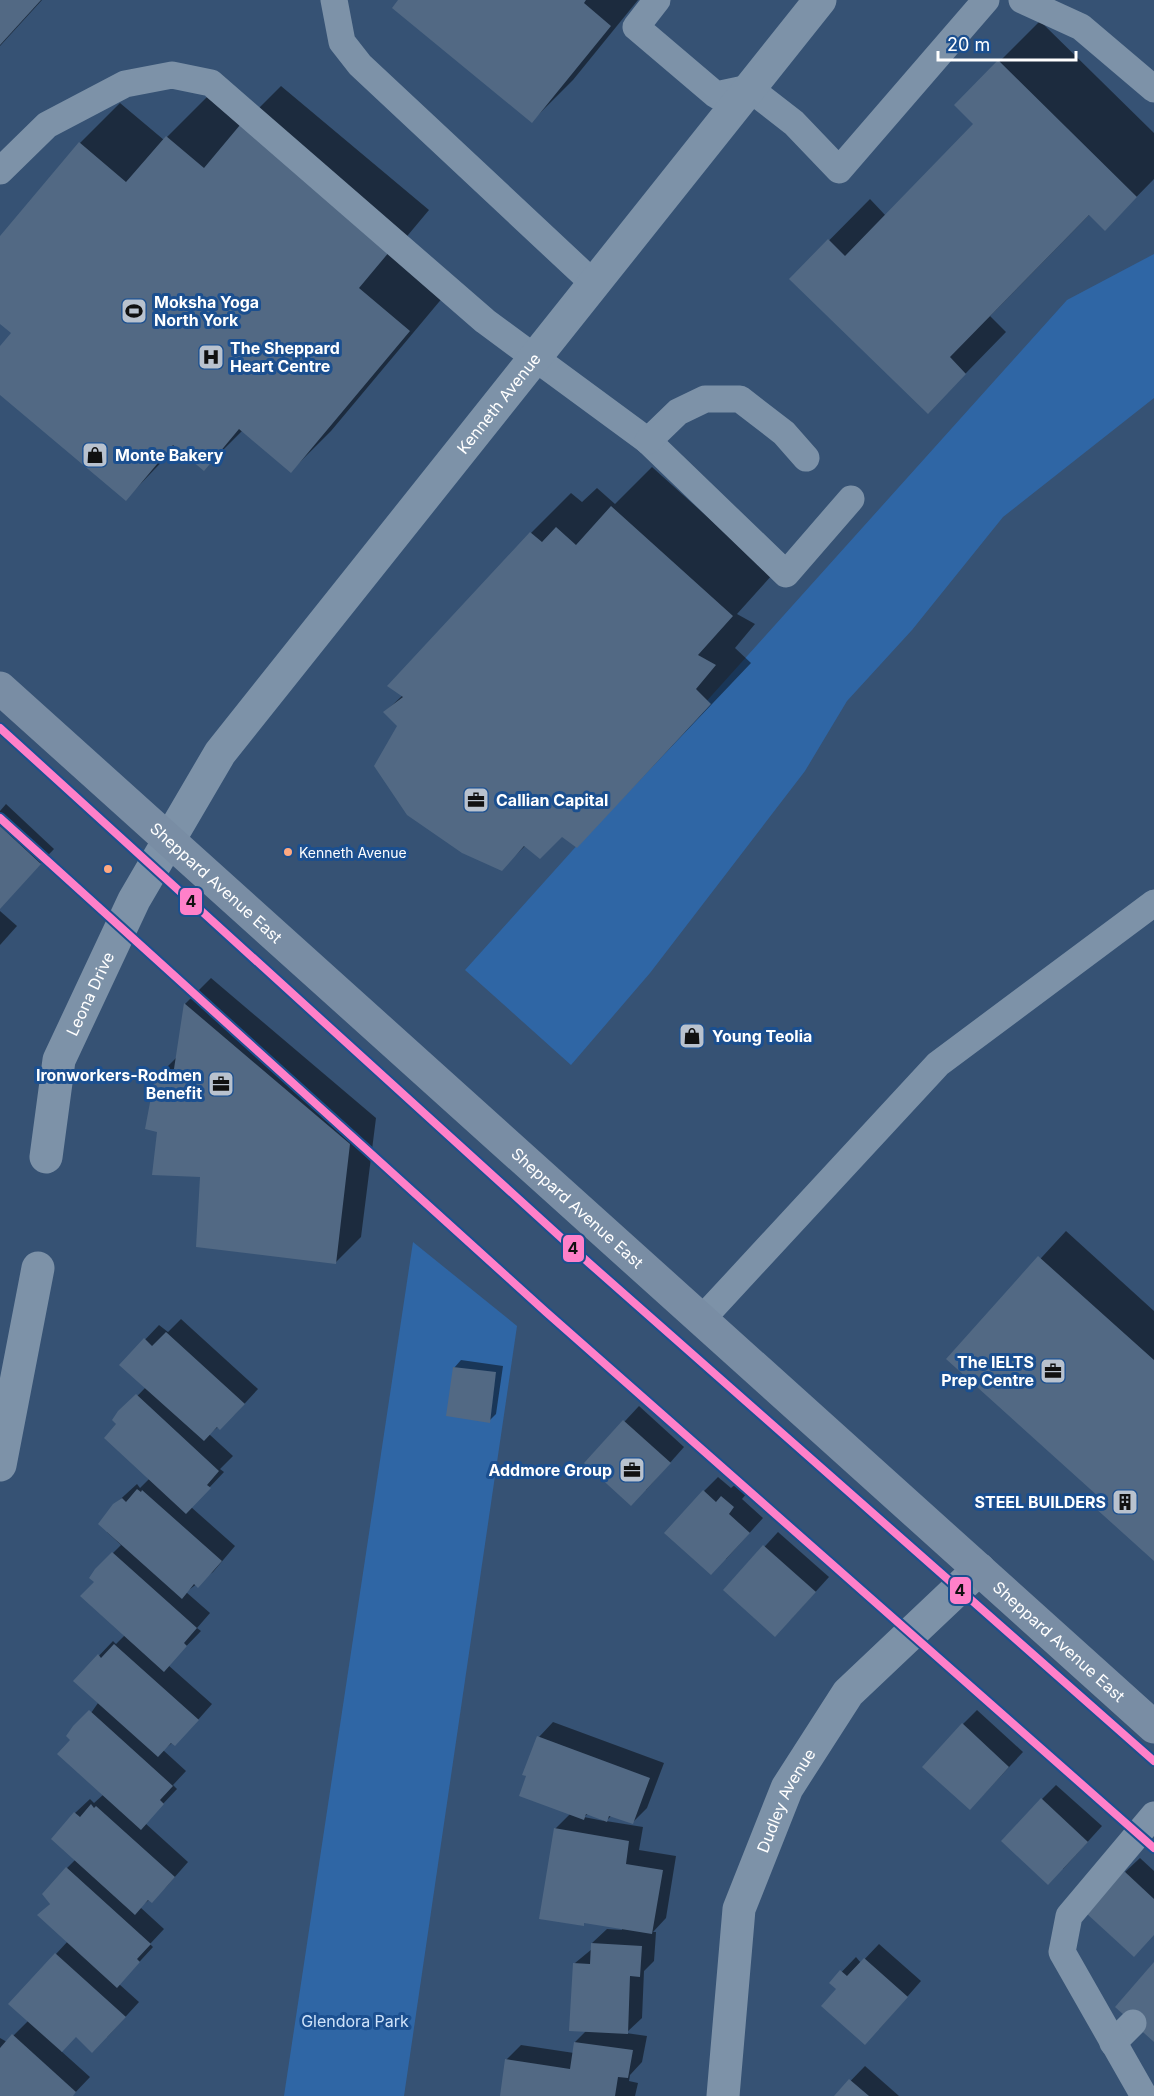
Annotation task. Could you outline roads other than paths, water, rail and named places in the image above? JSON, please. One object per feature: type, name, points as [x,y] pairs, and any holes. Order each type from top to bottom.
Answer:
[{"type":"main road","name":"Sheppard Avenue East","points":[[0,688],[1154,1727]]},
{"type":"street","name":"Kenneth Avenue","points":[[167,840],[231,738],[820,0]]},
{"type":"street","name":"Leona Drive","points":[[45,1158],[59,1060],[134,900],[167,840]]},
{"type":"street","points":[[0,1465],[38,1268]]},
{"type":"street","name":"Dudley Avenue","points":[[723,2096],[739,1909],[787,1788],[848,1693],[979,1569]]},
{"type":"lane","points":[[334,0],[342,42],[360,65],[593,283]]},
{"type":"lane","points":[[657,0],[636,27],[716,95],[749,88],[794,123],[840,170],[986,0]]},
{"type":"lane","points":[[1022,0],[1081,27],[1154,89]]},
{"type":"lane","points":[[0,171],[47,124],[125,84],[172,75],[211,83],[485,321],[648,441],[786,574],[851,499]]},
{"type":"lane","points":[[648,441],[678,412],[705,399],[740,399],[784,433],[806,458]]},
{"type":"lane","points":[[700,1320],[938,1064],[1154,903]]},
{"type":"lane","points":[[1144,2096],[1062,1952],[1069,1916],[1154,1815]]},
{"type":"lane","points":[[1113,2043],[1133,2023]]},
{"type":"place","name":"Moksha Yoga North York","points":[[134,311]]},
{"type":"place","name":"The Sheppard Heart Centre","points":[[211,357]]},
{"type":"place","name":"Monte Bakery","points":[[95,455]]},
{"type":"place","name":"Callian Capital","points":[[476,800]]},
{"type":"place","name":"Kenneth Avenue","points":[[288,852]]},
{"type":"place","name":"Young Teolia","points":[[692,1036]]},
{"type":"place","name":"Ironworkers-Rodmen Benefit","points":[[221,1084]]},
{"type":"place","name":"The IELTS Prep Centre","points":[[1053,1371]]},
{"type":"place","name":"Addmore Group","points":[[632,1470]]},
{"type":"place","name":"STEEL BUILDERS","points":[[1125,1502]]},
{"type":"park label","name":"Glendora Park","points":[[355,2021]]}]
